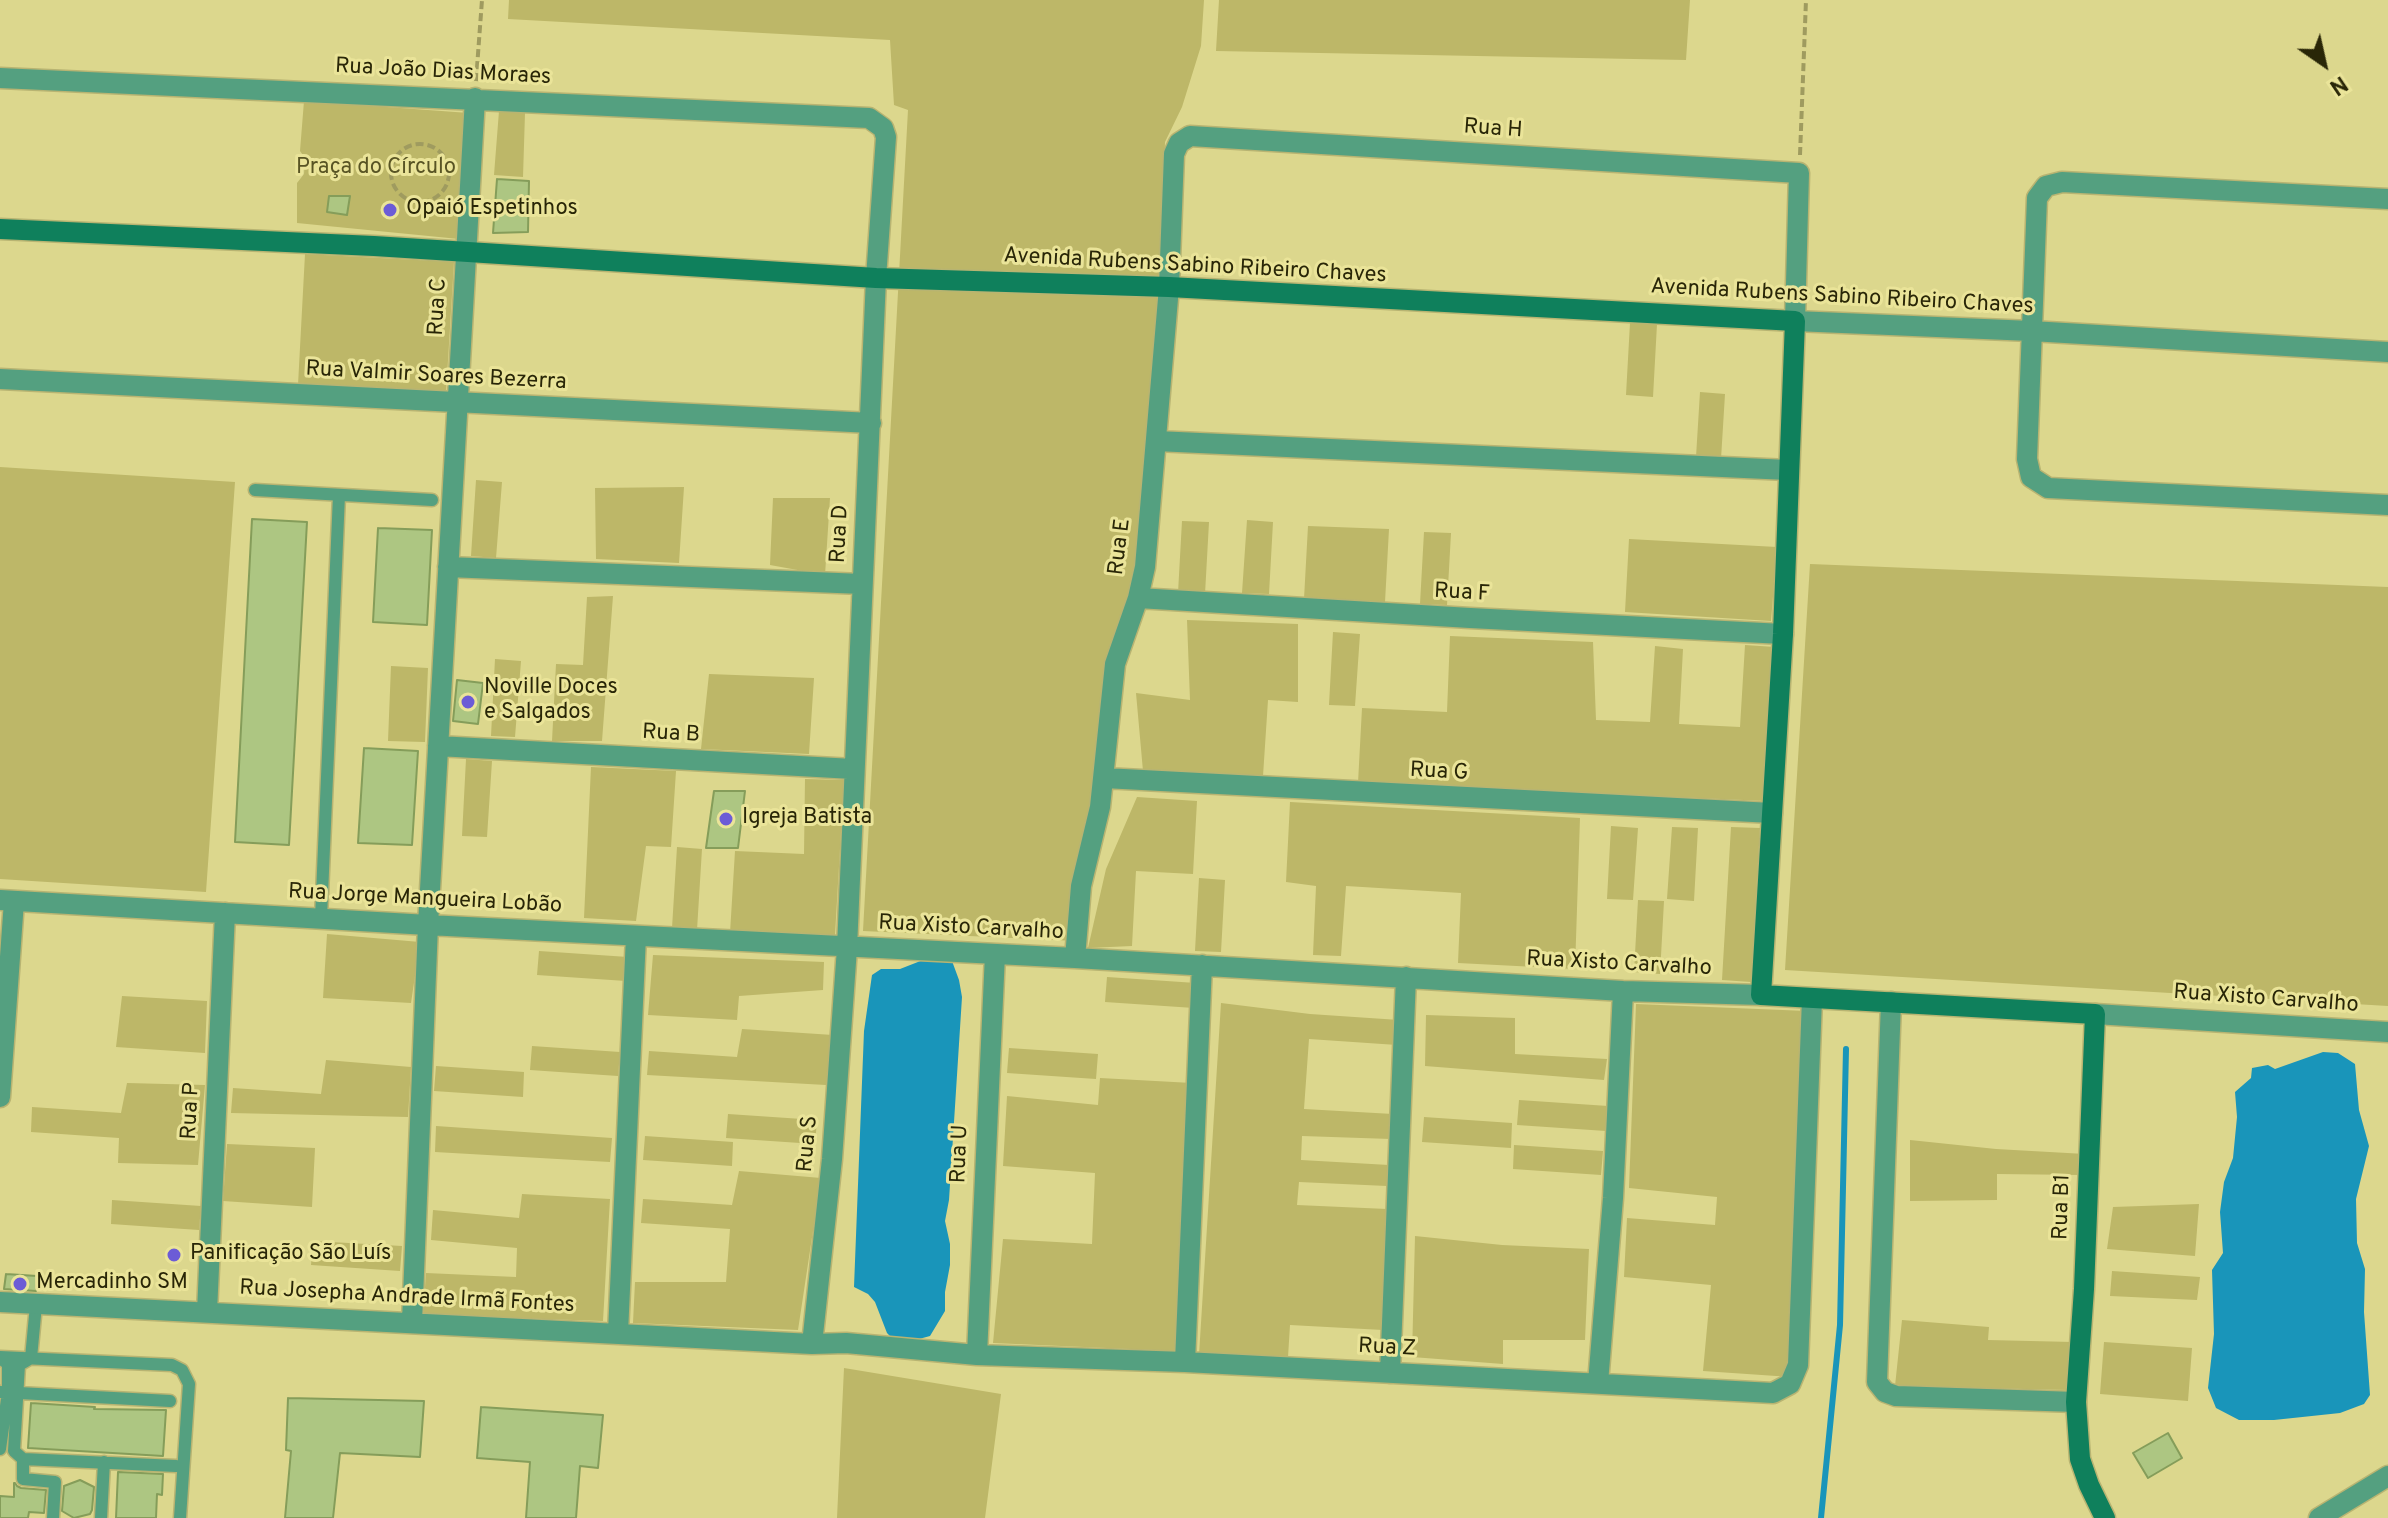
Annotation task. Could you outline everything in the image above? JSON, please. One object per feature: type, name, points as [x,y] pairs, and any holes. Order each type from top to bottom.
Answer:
[{"type":"street","name":"Rua João Dias Moraes","points":[[0,78],[869,118],[881,124]]},
{"type":"street","name":"Rua C","points":[[412,1322],[428,925],[475,98]]},
{"type":"street","name":"Rua D","points":[[847,948],[876,278],[886,137],[881,124]]},
{"type":"street","name":"Rua H","points":[[1184,139],[1202,135],[1799,173]]},
{"type":"street","name":"Rua E","points":[[1075,958],[1081,886],[1104,778],[1115,664],[1138,598],[1145,567],[1169,287],[1174,154],[1184,139]]},
{"type":"street","points":[[1761,995],[1783,634],[1799,173]]},
{"type":"street","points":[[2388,199],[2062,182],[2046,186],[2037,198],[2027,466],[2036,482],[2048,488],[2388,505]]},
{"type":"street","name":"Avenida Rubens Sabino Ribeiro Chaves","points":[[0,229],[466,252],[876,278],[1169,287],[2388,352]]},
{"type":"street","name":"Rua Valmir Soares Bezerra","points":[[0,379],[871,423]]},
{"type":"street","points":[[1156,441],[1788,470]]},
{"type":"street","points":[[448,567],[862,584]]},
{"type":"street","name":"Rua F","points":[[1138,598],[1783,634]]},
{"type":"street","name":"Rua B","points":[[438,746],[853,769]]},
{"type":"street","name":"Rua G","points":[[1104,778],[1772,813]]},
{"type":"street","points":[[0,1097],[7,901]]},
{"type":"street","name":"Rua Jorge Mangueira Lobão","points":[[7,901],[847,948]]},
{"type":"street","name":"Rua P","points":[[207,1312],[225,913]]},
{"type":"street","points":[[618,1333],[636,936]]},
{"type":"street","name":"Rua Xisto Carvalho","points":[[847,948],[1202,965],[1623,991],[1891,1002],[2388,1032]]},
{"type":"street","name":"Rua S","points":[[812,1344],[832,1159],[847,948]]},
{"type":"street","name":"Rua U","points":[[969,1354],[995,954]]},
{"type":"street","points":[[1185,1362],[1202,965]]},
{"type":"street","points":[[1390,1373],[1406,977]]},
{"type":"street","points":[[1598,1383],[1613,1198],[1623,991]]},
{"type":"street","name":"Rua Z","points":[[846,1343],[969,1354],[1185,1362],[1773,1393],[1790,1384],[1798,1365],[1812,999]]},
{"type":"street","points":[[1891,1002],[1876,1370],[1881,1388],[1896,1396],[2076,1402]]},
{"type":"street","name":"Rua B1","points":[[2095,1014],[2084,1289],[2076,1402],[2080,1459],[2105,1518]]},
{"type":"street","name":"Rua Josepha Andrade Irmã Fontes","points":[[0,1302],[812,1344],[846,1343]]},
{"type":"street","points":[[2319,1518],[2388,1476]]},
{"type":"lane","points":[[255,490],[432,500]]},
{"type":"lane","points":[[321,918],[339,495]]},
{"type":"lane","points":[[0,1302],[0,1318]]},
{"type":"lane","points":[[31,1358],[36,1305]]},
{"type":"lane","points":[[0,1357],[172,1365],[182,1370],[189,1384],[180,1518]]},
{"type":"lane","points":[[0,1357],[8,1364],[14,1451],[23,1459],[176,1466]]},
{"type":"lane","points":[[0,1449],[8,1392],[19,1365],[31,1358]]},
{"type":"lane","points":[[8,1392],[170,1401]]},
{"type":"lane","points":[[23,1459],[23,1479],[55,1482],[53,1518]]},
{"type":"lane","points":[[101,1518],[104,1462]]},
{"type":"path","points":[[475,98],[482,0]]},
{"type":"path","points":[[1799,173],[1806,0]]},
{"type":"path","points":[[417,144],[437,149],[448,165],[446,185],[434,198],[425,201],[407,199],[394,187],[391,178],[394,160],[399,152],[417,144]]},
{"type":"green space","points":[[509,0],[1204,0],[1201,46],[1182,107],[1165,142],[1161,269],[1140,579],[1076,941],[863,931],[908,110],[894,105],[890,40],[508,19]]},
{"type":"green space","points":[[1219,0],[1690,0],[1686,60],[1216,51]]},
{"type":"green space","name":"Praça do Círculo","points":[[304,101],[469,113],[459,239],[297,223],[297,183],[304,174],[305,158],[300,151]]},
{"type":"green space","points":[[499,111],[525,113],[523,177],[494,175]]},
{"type":"green space","points":[[305,254],[454,262],[446,393],[298,385]]},
{"type":"green space","points":[[1630,323],[1657,324],[1653,397],[1626,395]]},
{"type":"green space","points":[[1700,392],[1725,394],[1721,459],[1696,457]]},
{"type":"green space","points":[[0,467],[235,482],[206,892],[0,879]]},
{"type":"green space","points":[[476,480],[502,482],[496,558],[471,556]]},
{"type":"green space","points":[[684,487],[679,563],[596,559],[595,488]]},
{"type":"green space","points":[[773,498],[830,498],[825,575],[770,565]]},
{"type":"green space","points":[[1247,520],[1273,522],[1269,594],[1242,593]]},
{"type":"green space","points":[[1182,521],[1209,522],[1205,594],[1178,593]]},
{"type":"green space","points":[[1308,526],[1389,529],[1385,602],[1304,599]]},
{"type":"green space","points":[[1424,532],[1451,533],[1447,605],[1420,604]]},
{"type":"green space","points":[[1629,539],[1777,547],[1771,621],[1625,612]]},
{"type":"green space","points":[[1810,564],[2388,587],[2388,1006],[1785,970]]},
{"type":"green space","points":[[613,596],[602,741],[552,741],[556,664],[583,665],[587,597]]},
{"type":"green space","points":[[1187,620],[1298,624],[1298,702],[1268,700],[1263,776],[1143,771],[1136,693],[1190,700]]},
{"type":"green space","points":[[1333,632],[1360,634],[1355,706],[1329,705]]},
{"type":"green space","points":[[1450,636],[1593,642],[1596,720],[1650,722],[1655,646],[1683,649],[1679,724],[1740,727],[1745,645],[1775,647],[1766,801],[1358,783],[1362,708],[1447,712]]},
{"type":"green space","points":[[495,659],[521,661],[515,737],[491,736]]},
{"type":"green space","points":[[391,666],[428,668],[425,742],[388,741]]},
{"type":"green space","points":[[709,674],[814,678],[809,754],[701,749]]},
{"type":"green space","points":[[466,759],[492,761],[487,837],[462,836]]},
{"type":"green space","points":[[591,767],[676,771],[671,847],[646,846],[636,921],[584,918]]},
{"type":"green space","points":[[805,779],[844,780],[835,935],[730,933],[735,851],[804,854]]},
{"type":"green space","points":[[1137,797],[1197,801],[1193,874],[1136,871],[1132,946],[1088,948],[1106,869]]},
{"type":"green space","points":[[1290,802],[1580,818],[1575,969],[1458,963],[1461,893],[1346,886],[1341,956],[1313,955],[1316,886],[1286,882]]},
{"type":"green space","points":[[1611,826],[1638,828],[1633,900],[1607,899]]},
{"type":"green space","points":[[1672,827],[1698,828],[1694,901],[1667,899]]},
{"type":"green space","points":[[1731,827],[1760,828],[1751,982],[1722,980]]},
{"type":"green space","points":[[677,847],[702,849],[697,930],[672,928]]},
{"type":"green space","points":[[1199,878],[1225,880],[1221,952],[1195,951]]},
{"type":"green space","points":[[1638,900],[1664,901],[1660,974],[1634,972]]},
{"type":"green space","points":[[327,934],[420,942],[411,1003],[323,998]]},
{"type":"green space","points":[[539,951],[628,957],[626,981],[537,975]]},
{"type":"green space","points":[[653,955],[824,962],[823,990],[739,996],[737,1020],[648,1015]]},
{"type":"green space","points":[[1107,977],[1196,983],[1194,1008],[1105,1002]]},
{"type":"green space","points":[[122,996],[207,1001],[205,1053],[116,1047]]},
{"type":"green space","points":[[1221,1003],[1310,1014],[1399,1020],[1397,1045],[1309,1039],[1304,1109],[1393,1114],[1391,1139],[1302,1136],[1301,1160],[1389,1165],[1387,1186],[1299,1182],[1297,1205],[1387,1209],[1383,1330],[1290,1325],[1288,1357],[1199,1355]]},
{"type":"green space","points":[[1636,1004],[1807,1011],[1791,1377],[1703,1371],[1711,1285],[1624,1277],[1627,1218],[1715,1225],[1717,1197],[1629,1188]]},
{"type":"green space","points":[[1426,1015],[1515,1018],[1515,1054],[1607,1059],[1604,1080],[1425,1066]]},
{"type":"green space","points":[[742,1029],[833,1035],[826,1085],[647,1075],[649,1051],[737,1057]]},
{"type":"green space","points":[[532,1046],[620,1052],[618,1076],[530,1070]]},
{"type":"green space","points":[[1009,1048],[1098,1054],[1096,1079],[1007,1073]]},
{"type":"green space","points":[[326,1060],[411,1067],[408,1117],[231,1113],[233,1088],[321,1094]]},
{"type":"green space","points":[[436,1066],[524,1072],[523,1097],[434,1091]]},
{"type":"green space","points":[[1100,1078],[1192,1083],[1175,1351],[993,1343],[1003,1239],[1092,1244],[1095,1173],[1003,1166],[1007,1096],[1098,1105]]},
{"type":"green space","points":[[127,1083],[205,1085],[198,1165],[118,1163],[119,1138],[31,1132],[32,1107],[121,1113]]},
{"type":"green space","points":[[1519,1100],[1608,1106],[1606,1131],[1517,1125]]},
{"type":"green space","points":[[728,1114],[817,1120],[815,1144],[726,1138]]},
{"type":"green space","points":[[1424,1117],[1512,1123],[1511,1148],[1422,1142]]},
{"type":"green space","points":[[436,1126],[612,1138],[610,1162],[435,1152]]},
{"type":"green space","points":[[645,1136],[733,1142],[732,1166],[643,1160]]},
{"type":"green space","points":[[1910,1140],[2085,1154],[2082,1175],[1997,1174],[1997,1200],[1910,1201]]},
{"type":"green space","points":[[227,1144],[315,1148],[312,1207],[223,1201]]},
{"type":"green space","points":[[1514,1145],[1603,1151],[1601,1175],[1513,1169]]},
{"type":"green space","points":[[739,1171],[821,1178],[798,1330],[633,1323],[635,1282],[726,1282],[730,1229],[641,1223],[643,1199],[732,1205]]},
{"type":"green space","points":[[522,1194],[610,1199],[603,1321],[423,1315],[426,1273],[516,1277],[517,1248],[431,1240],[433,1210],[519,1218]]},
{"type":"green space","points":[[112,1200],[201,1206],[199,1230],[111,1224]]},
{"type":"green space","points":[[2199,1204],[2195,1256],[2107,1249],[2113,1207]]},
{"type":"green space","points":[[1415,1236],[1502,1245],[1589,1249],[1585,1340],[1503,1340],[1503,1364],[1412,1357]]},
{"type":"green space","points":[[313,1241],[402,1246],[400,1271],[311,1265]]},
{"type":"green space","points":[[2112,1271],[2200,1277],[2197,1300],[2110,1296]]},
{"type":"green space","points":[[1902,1320],[1989,1327],[1988,1340],[2073,1342],[2068,1390],[1895,1386]]},
{"type":"green space","points":[[2104,1342],[2192,1348],[2188,1401],[2100,1394]]},
{"type":"green space","points":[[844,1368],[1001,1394],[985,1518],[837,1518]]},
{"type":"water","points":[[923,960],[952,961],[962,997],[945,1221],[950,1265],[945,1311],[930,1336],[908,1342],[894,1340],[887,1333],[875,1302],[868,1294],[854,1287],[864,1031],[872,975],[881,969],[900,969]]},
{"type":"water","points":[[2323,1052],[2338,1053],[2355,1064],[2359,1110],[2369,1146],[2356,1199],[2357,1243],[2365,1269],[2364,1312],[2370,1395],[2364,1404],[2340,1413],[2274,1420],[2239,1420],[2216,1408],[2208,1388],[2214,1334],[2212,1270],[2223,1253],[2220,1212],[2224,1182],[2233,1158],[2237,1117],[2235,1092],[2251,1078],[2252,1068],[2268,1065],[2275,1069]]},
{"type":"building","points":[[497,179],[529,181],[528,232],[493,233]]},
{"type":"building","points":[[329,196],[350,196],[347,215],[327,212]]},
{"type":"building","points":[[252,519],[307,522],[289,845],[235,842]]},
{"type":"building","points":[[378,528],[432,530],[427,625],[373,622]]},
{"type":"building","name":"Noville Doces e Salgados","points":[[457,680],[483,683],[478,724],[453,721]]},
{"type":"building","points":[[364,748],[418,751],[412,845],[358,843]]},
{"type":"building","name":"Igreja Batista","points":[[714,791],[745,791],[738,848],[706,848]]},
{"type":"building","name":"Mercadinho SM","points":[[6,1274],[37,1276],[36,1291],[4,1289]]},
{"type":"building","points":[[288,1398],[424,1401],[420,1457],[340,1453],[333,1518],[285,1518],[291,1451],[286,1450]]},
{"type":"building","points":[[31,1403],[94,1409],[166,1410],[163,1456],[28,1448]]},
{"type":"building","points":[[481,1407],[603,1415],[598,1468],[580,1466],[576,1518],[526,1518],[530,1462],[477,1458]]},
{"type":"building","points":[[2168,1433],[2182,1458],[2148,1478],[2133,1453]]},
{"type":"building","points":[[118,1472],[163,1474],[162,1495],[157,1494],[156,1518],[116,1518]]},
{"type":"building","points":[[80,1480],[94,1487],[92,1510],[90,1514],[74,1518],[62,1511],[64,1486]]},
{"type":"building","points":[[14,1483],[21,1488],[46,1490],[44,1513],[29,1512],[28,1518],[0,1518],[0,1496],[14,1497]]},
{"type":"waterway","points":[[1821,1518],[1840,1325],[1846,1049]]},
{"type":"place","name":"Opaió Espetinhos","points":[[390,210]]},
{"type":"place","name":"Noville Doces e Salgados","points":[[468,702]]},
{"type":"place","name":"Igreja Batista","points":[[726,819]]},
{"type":"place","name":"Panificação São Luís","points":[[174,1255]]},
{"type":"place","name":"Mercadinho SM","points":[[20,1284]]}]
